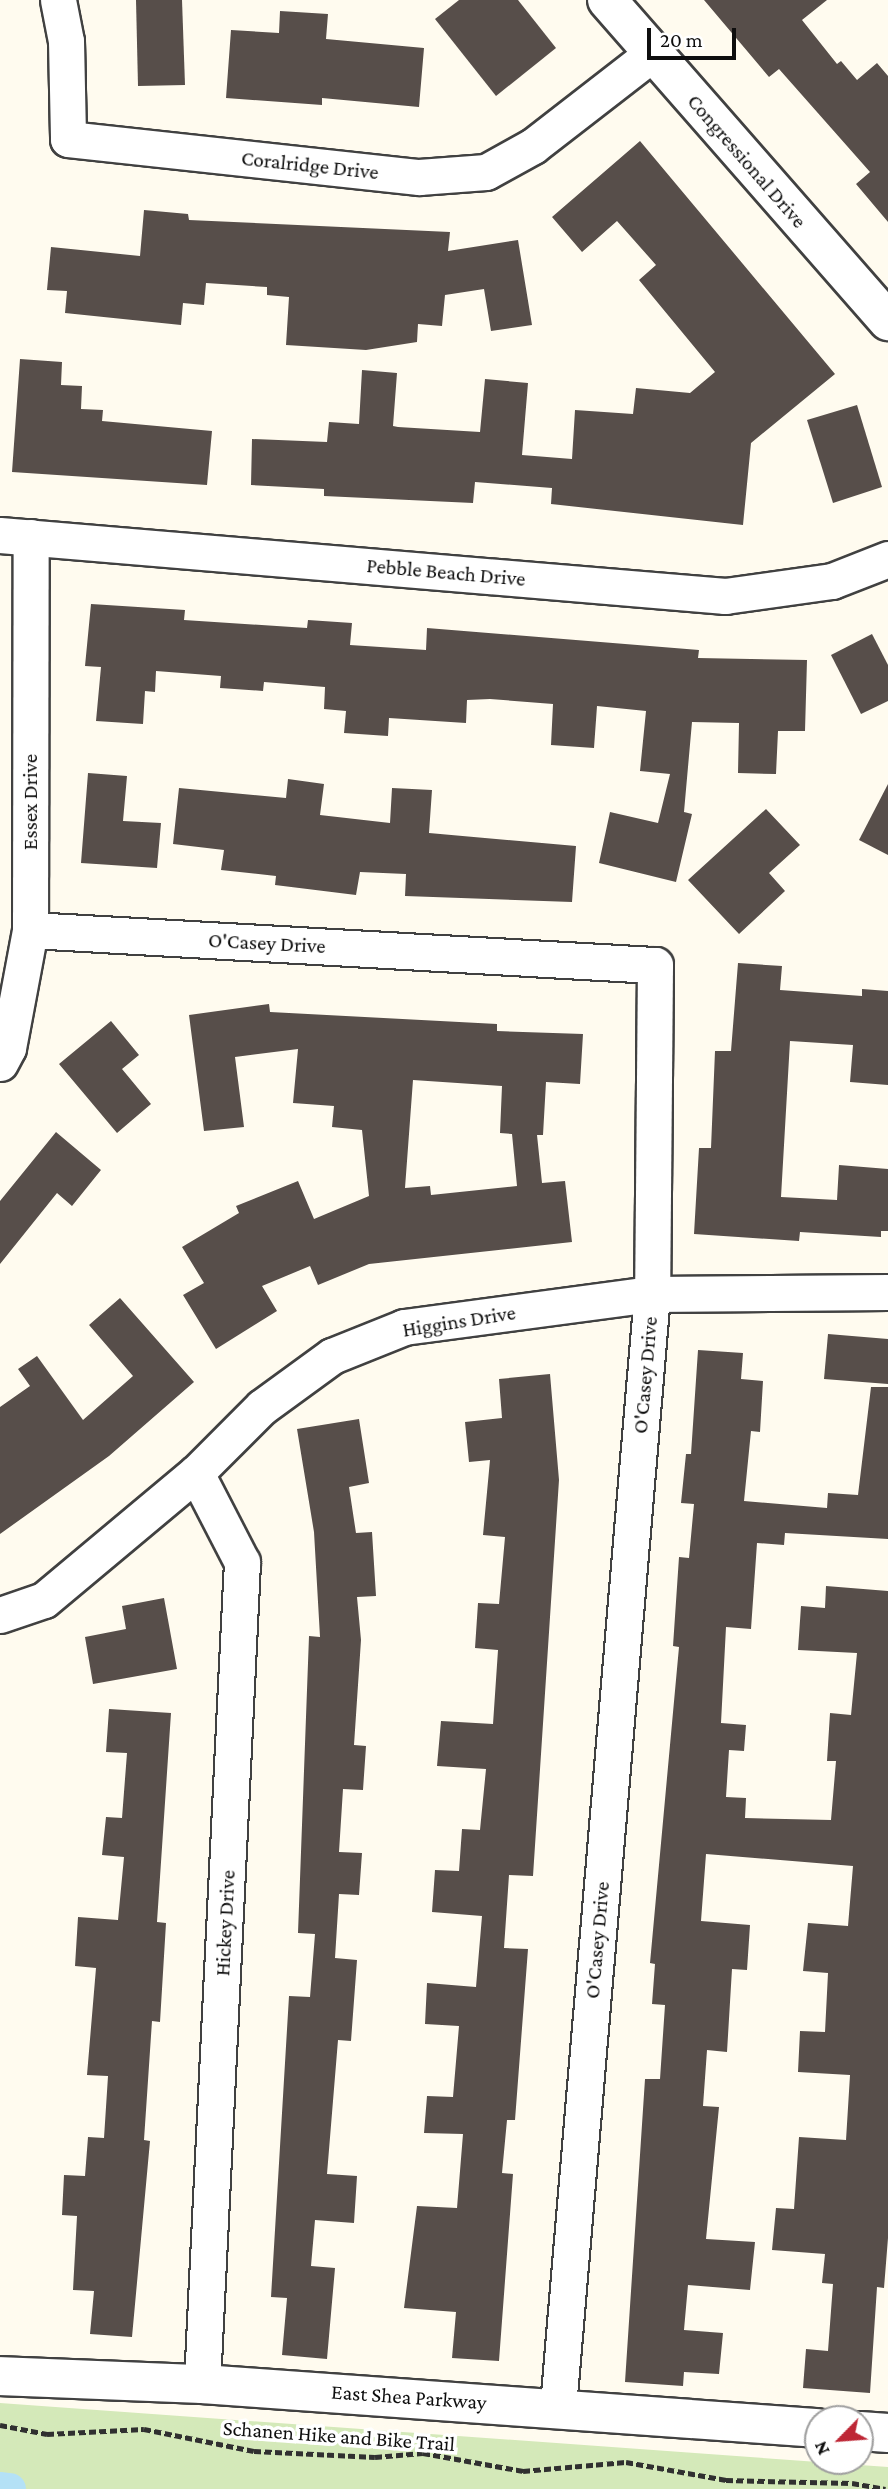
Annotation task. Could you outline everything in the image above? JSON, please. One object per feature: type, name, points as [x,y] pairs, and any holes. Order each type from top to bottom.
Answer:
[{"type":"street","name":"Coralridge Drive","points":[[58,0],[66,41],[68,139],[419,177],[486,172],[533,146],[653,53]]},
{"type":"street","name":"Congressional Drive","points":[[607,0],[888,321]]},
{"type":"street","name":"Pebble Beach Drive","points":[[16,536],[725,596],[832,581],[888,559]]},
{"type":"street","name":"Essex Drive","points":[[0,1063],[8,1048],[30,930],[16,536]]},
{"type":"street","name":"O'Casey Drive","points":[[30,930],[655,965],[652,1294],[558,2407]]},
{"type":"street","name":"Higgins Drive","points":[[0,1615],[44,1600],[196,1473],[262,1407],[331,1356],[404,1327],[652,1294],[888,1292]]},
{"type":"street","name":"Hickey Drive","points":[[196,1473],[242,1562],[202,2384]]},
{"type":"street","name":"East Shea Parkway","points":[[0,2376],[202,2384],[558,2407],[804,2427]]},
{"type":"path","name":"Schanen Hike and Bike Trail","points":[[0,2425],[47,2434],[144,2429],[254,2451],[375,2457],[424,2453],[523,2471],[626,2462],[726,2480],[852,2483],[885,2489]]},
{"type":"green space","points":[[0,2403],[804,2461],[804,2475],[874,2475],[874,2466],[888,2467],[888,2489],[0,2489]]},
{"type":"building","points":[[136,0],[182,0],[185,85],[138,86]]},
{"type":"building","points":[[459,0],[518,0],[556,48],[496,96],[435,19]]},
{"type":"building","points":[[704,0],[827,0],[802,20],[837,64],[841,61],[857,80],[877,63],[888,76],[888,222],[856,184],[870,172],[779,69],[769,77]]},
{"type":"building","points":[[280,11],[328,14],[326,39],[424,48],[419,107],[322,98],[322,105],[226,98],[231,30],[279,33]]},
{"type":"building","points":[[640,141],[835,374],[751,443],[743,525],[551,504],[552,488],[475,482],[473,503],[324,496],[324,489],[251,485],[252,439],[327,442],[329,422],[359,424],[362,370],[397,373],[393,426],[398,427],[480,432],[485,379],[528,383],[522,455],[572,459],[575,410],[633,414],[636,388],[690,393],[715,372],[639,280],[656,265],[617,221],[582,252],[552,217]]},
{"type":"building","points":[[144,210],[188,214],[189,220],[450,232],[448,251],[518,240],[532,325],[491,331],[484,289],[445,295],[442,326],[418,324],[417,342],[366,350],[286,345],[289,297],[267,295],[267,287],[206,283],[204,305],[183,303],[181,325],[65,313],[67,291],[47,290],[51,247],[140,256]]},
{"type":"building","points":[[20,359],[62,362],[61,385],[82,386],[81,409],[103,410],[102,421],[212,431],[207,485],[12,472]]},
{"type":"building","points":[[857,405],[882,487],[833,503],[807,420]]},
{"type":"building","points":[[91,604],[185,610],[184,620],[307,628],[308,620],[352,623],[350,645],[426,650],[427,628],[699,650],[698,658],[807,660],[805,731],[778,731],[776,774],[738,773],[739,723],[692,722],[684,812],[692,814],[676,882],[599,863],[610,812],[658,823],[670,774],[640,771],[646,711],[597,706],[594,748],[551,745],[553,704],[490,699],[467,700],[466,723],[389,718],[388,736],[344,733],[346,711],[324,709],[325,687],[264,682],[263,691],[220,688],[221,676],[156,671],[155,692],[145,691],[143,724],[96,721],[101,667],[85,666]]},
{"type":"building","points":[[872,634],[888,665],[888,701],[861,714],[831,655]]},
{"type":"building","points":[[88,773],[127,776],[123,821],[161,823],[157,868],[81,863]]},
{"type":"building","points":[[288,779],[324,784],[320,815],[390,823],[392,788],[432,790],[429,833],[576,846],[572,902],[405,896],[406,874],[360,872],[356,895],[275,885],[276,876],[221,870],[224,850],[173,844],[179,788],[286,798]]},
{"type":"building","points":[[888,784],[888,855],[859,840]]},
{"type":"building","points":[[766,809],[800,845],[769,873],[785,891],[739,934],[688,880]]},
{"type":"building","points":[[738,963],[782,966],[780,990],[862,996],[862,989],[888,991],[888,1085],[850,1082],[853,1045],[790,1041],[781,1197],[837,1200],[839,1165],[888,1169],[888,1231],[881,1231],[881,1237],[800,1232],[799,1241],[694,1234],[699,1148],[711,1148],[715,1051],[731,1051]]},
{"type":"building","points":[[269,1004],[270,1012],[497,1024],[497,1031],[583,1034],[580,1084],[546,1082],[543,1135],[537,1135],[542,1183],[565,1181],[572,1242],[369,1264],[318,1285],[310,1266],[262,1286],[277,1311],[216,1349],[183,1295],[204,1283],[182,1247],[239,1213],[236,1206],[298,1181],[314,1219],[369,1196],[362,1130],[332,1127],[334,1106],[293,1103],[298,1049],[235,1057],[244,1127],[204,1131],[189,1015]],"holes":[[[413,1080],[502,1086],[500,1133],[512,1134],[517,1186],[431,1195],[430,1186],[405,1188]]]},
{"type":"building","points":[[111,1021],[139,1055],[122,1069],[151,1104],[117,1133],[59,1064]]},
{"type":"building","points":[[56,1132],[101,1170],[72,1206],[57,1193],[0,1264],[0,1201]]},
{"type":"building","points":[[120,1298],[194,1382],[109,1456],[0,1534],[0,1407],[30,1386],[18,1369],[37,1356],[83,1420],[133,1376],[89,1325]]},
{"type":"building","points":[[828,1334],[888,1339],[888,1384],[824,1379]]},
{"type":"building","points":[[698,1350],[743,1353],[741,1379],[763,1381],[760,1432],[751,1431],[744,1501],[827,1508],[828,1493],[858,1495],[871,1387],[888,1387],[888,1539],[785,1533],[784,1545],[757,1543],[751,1629],[726,1627],[721,1723],[746,1725],[744,1751],[729,1750],[726,1797],[746,1798],[745,1818],[831,1820],[836,1761],[827,1761],[830,1713],[851,1715],[857,1653],[798,1650],[801,1606],[825,1608],[826,1586],[888,1591],[888,2238],[884,2288],[877,2287],[870,2393],[803,2388],[806,2349],[828,2351],[833,2284],[822,2283],[825,2254],[772,2250],[776,2208],[794,2209],[799,2137],[846,2140],[850,2075],[798,2072],[800,2031],[825,2032],[828,1973],[803,1971],[808,1923],[848,1926],[853,1866],[706,1854],[701,1921],[750,1925],[747,1970],[732,1969],[727,2052],[707,2050],[703,2106],[719,2107],[706,2239],[755,2242],[750,2290],[688,2285],[684,2330],[723,2333],[719,2374],[684,2372],[683,2386],[625,2382],[645,2079],[660,2079],[665,2005],[652,2004],[655,1964],[650,1963],[679,1647],[673,1646],[679,1557],[689,1558],[694,1504],[681,1503],[686,1454],[691,1454]]},
{"type":"building","points":[[550,1374],[559,1480],[533,1876],[509,1875],[504,1948],[528,1949],[515,2120],[507,2120],[502,2173],[513,2174],[499,2361],[452,2358],[456,2312],[404,2308],[417,2206],[457,2208],[463,2134],[424,2133],[427,2096],[453,2097],[459,2026],[425,2024],[427,1983],[476,1987],[482,1916],[432,1912],[435,1870],[459,1871],[462,1829],[480,1830],[486,1769],[437,1766],[441,1721],[493,1724],[498,1650],[475,1648],[478,1603],[499,1604],[505,1537],[483,1535],[490,1460],[469,1462],[465,1422],[502,1418],[499,1379]]},
{"type":"building","points":[[359,1419],[369,1483],[349,1487],[356,1533],[372,1532],[376,1596],[357,1597],[361,1640],[354,1745],[366,1746],[363,1790],[343,1789],[339,1852],[362,1853],[359,1895],[339,1894],[335,1958],[357,1960],[351,2041],[338,2040],[327,2174],[357,2176],[354,2223],[315,2220],[311,2266],[335,2268],[327,2359],[282,2355],[287,2298],[271,2297],[289,1996],[310,1997],[315,1934],[298,1933],[309,1636],[320,1637],[314,1532],[297,1429]]},
{"type":"building","points":[[164,1598],[177,1669],[93,1684],[85,1637],[126,1629],[122,1606]]},
{"type":"building","points":[[109,1709],[171,1713],[157,1922],[166,1923],[160,2022],[152,2021],[144,2140],[150,2141],[132,2337],[90,2334],[94,2291],[73,2290],[77,2216],[62,2215],[64,2175],[85,2176],[88,2137],[104,2138],[108,2076],[87,2075],[96,1968],[75,1966],[78,1917],[118,1920],[124,1857],[102,1855],[106,1817],[122,1818],[127,1753],[106,1752]]},
{"type":"waterway","points":[[0,2488],[10,2489]]}]
